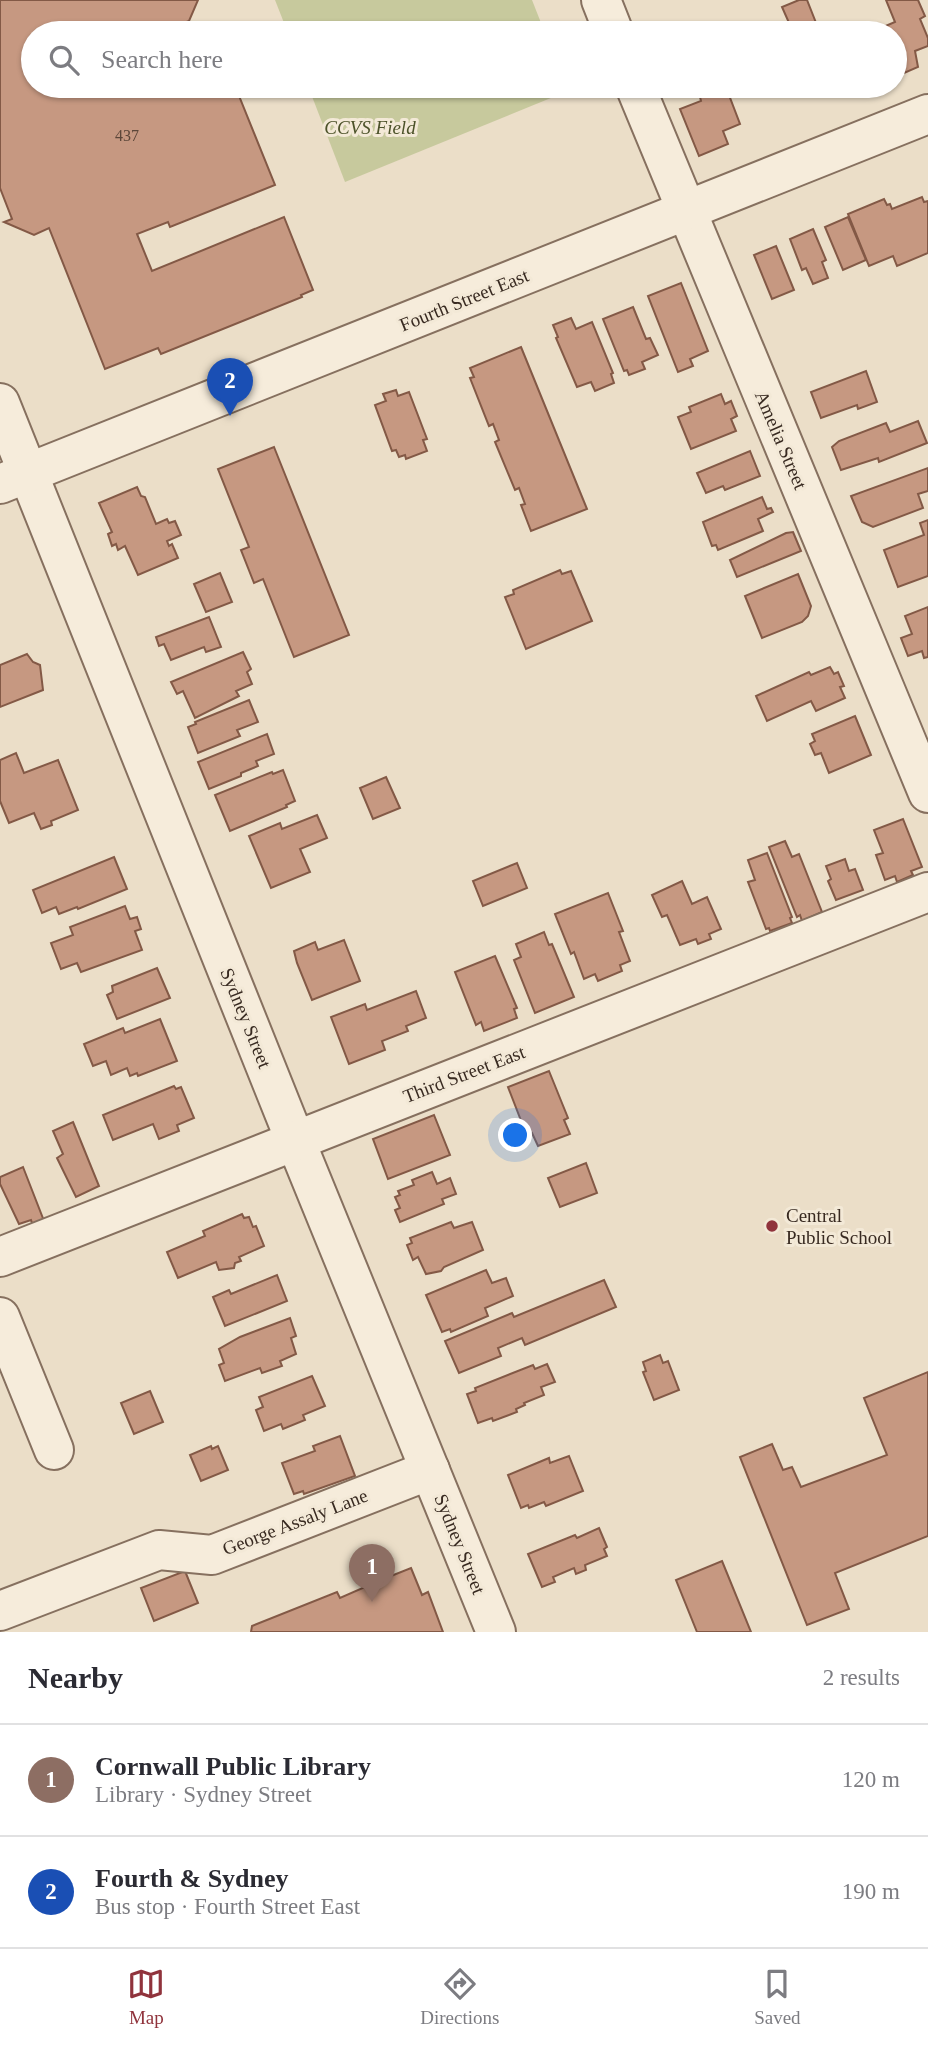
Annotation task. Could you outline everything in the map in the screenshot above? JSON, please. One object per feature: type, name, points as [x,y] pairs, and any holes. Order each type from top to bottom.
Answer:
[{"type":"street","points":[[601,0],[609,21]]},
{"type":"street","name":"Amelia Street","points":[[640,98],[928,793]]},
{"type":"street","name":"Fourth Street East","points":[[14,478],[928,114]]},
{"type":"street","name":"Sydney Street","points":[[0,403],[14,478],[295,1140],[496,1632]]},
{"type":"street","name":"Third Street East","points":[[0,1257],[928,892]]},
{"type":"street","points":[[0,1317],[54,1450]]},
{"type":"street","name":"George Assaly Lane","points":[[0,1611],[159,1550],[212,1555],[430,1470]]},
{"type":"green space","points":[[275,0],[532,0],[540,21],[283,21]]},
{"type":"green space","name":"CCVS Field","points":[[313,98],[551,98],[345,182]]},
{"type":"building","points":[[0,0],[198,0],[189,21],[21,21],[21,98],[240,98],[275,185],[170,227],[168,222],[137,234],[152,271],[284,217],[313,290],[301,295],[302,297],[161,354],[158,348],[105,369],[49,228],[34,235],[4,222],[12,219],[0,188]]},
{"type":"building","points":[[799,0],[807,0],[815,21],[788,21],[782,7]]},
{"type":"building","points":[[886,0],[918,0],[925,16],[920,19],[928,38],[928,46],[915,51],[918,67],[907,72],[907,21],[895,21]]},
{"type":"building","points":[[700,98],[730,98],[740,124],[723,131],[728,144],[699,156],[680,109],[701,101]]},
{"type":"building","points":[[922,197],[924,202],[928,201],[928,253],[897,266],[893,256],[869,266],[848,214],[884,199],[892,209]]},
{"type":"building","points":[[848,217],[866,260],[843,270],[825,227]]},
{"type":"building","points":[[813,229],[826,260],[822,262],[828,278],[813,284],[806,268],[802,270],[790,239]]},
{"type":"building","points":[[776,246],[794,290],[772,299],[754,255]]},
{"type":"building","points":[[681,283],[708,351],[690,359],[693,366],[678,372],[648,296]]},
{"type":"building","points":[[633,307],[646,339],[650,338],[658,355],[642,362],[645,369],[629,375],[627,370],[624,371],[603,319]]},
{"type":"building","points":[[571,318],[576,329],[592,322],[613,373],[614,383],[595,391],[591,382],[577,387],[553,325]]},
{"type":"building","points":[[521,347],[587,509],[531,531],[521,505],[525,504],[519,488],[515,490],[495,442],[499,440],[493,424],[489,426],[470,378],[474,377],[470,368]]},
{"type":"building","points":[[866,371],[877,402],[858,409],[857,405],[821,418],[811,392]]},
{"type":"building","points":[[396,390],[398,396],[409,392],[427,439],[423,440],[427,451],[406,459],[405,455],[399,457],[396,450],[392,451],[375,405],[386,401],[383,394]]},
{"type":"building","points":[[721,394],[725,404],[731,401],[737,416],[731,419],[736,431],[691,449],[678,417],[691,412],[689,407]]},
{"type":"building","points":[[918,421],[927,443],[879,462],[878,458],[841,470],[832,447],[839,441],[886,423],[890,432]]},
{"type":"building","points":[[274,447],[349,635],[294,657],[263,579],[254,583],[241,550],[249,547],[218,469]]},
{"type":"building","points":[[750,451],[760,476],[725,490],[723,486],[706,493],[697,473]]},
{"type":"building","points":[[928,468],[928,491],[918,494],[923,508],[873,527],[862,522],[851,496]]},
{"type":"building","points":[[137,487],[141,496],[145,497],[156,524],[167,519],[169,523],[175,521],[181,535],[167,541],[169,546],[172,544],[178,558],[138,575],[125,546],[118,550],[116,544],[112,546],[108,534],[112,532],[99,503]]},
{"type":"building","points":[[762,497],[767,509],[771,508],[773,512],[758,519],[763,531],[718,550],[716,545],[712,546],[703,522]]},
{"type":"building","points":[[928,520],[928,576],[898,587],[884,550],[924,535],[920,523]]},
{"type":"building","points":[[793,532],[801,551],[737,577],[730,560]]},
{"type":"building","points":[[560,570],[562,574],[571,571],[592,621],[526,649],[505,597],[514,594],[513,590]]},
{"type":"building","points":[[220,573],[232,602],[206,612],[194,584]]},
{"type":"building","points":[[798,574],[811,606],[808,616],[802,622],[762,638],[745,596]]},
{"type":"building","points":[[928,607],[928,657],[924,658],[922,651],[908,656],[901,638],[912,634],[905,616]]},
{"type":"building","points":[[209,617],[221,647],[206,652],[204,647],[171,660],[164,644],[159,646],[156,637]]},
{"type":"building","points":[[243,652],[251,669],[247,672],[252,684],[236,691],[239,696],[195,718],[183,691],[177,694],[171,682]]},
{"type":"building","points":[[27,654],[33,662],[40,665],[43,690],[0,707],[0,665]]},
{"type":"building","points":[[830,667],[834,674],[838,672],[844,686],[840,687],[845,698],[816,711],[811,701],[767,721],[756,696],[809,672],[811,675]]},
{"type":"building","points":[[249,700],[258,722],[237,730],[240,736],[198,753],[188,727]]},
{"type":"building","points":[[855,716],[871,755],[829,773],[821,753],[815,755],[810,744],[815,741],[812,734]]},
{"type":"building","points":[[267,734],[274,754],[256,761],[258,766],[241,773],[241,776],[209,789],[198,762]]},
{"type":"building","points":[[16,753],[24,773],[58,760],[78,810],[51,821],[52,825],[41,829],[34,813],[9,823],[0,801],[0,760]]},
{"type":"building","points":[[283,770],[295,801],[230,831],[215,795]]},
{"type":"building","points":[[386,777],[400,808],[373,819],[360,788]]},
{"type":"building","points":[[317,815],[327,838],[300,849],[310,872],[271,888],[249,836],[280,823],[282,829]]},
{"type":"building","points":[[903,819],[922,867],[911,871],[913,875],[897,882],[895,876],[885,880],[876,855],[883,853],[874,830]]},
{"type":"building","points":[[785,841],[792,857],[799,854],[822,912],[802,921],[800,915],[797,917],[769,847]]},
{"type":"building","points":[[767,853],[792,917],[792,923],[770,931],[769,928],[766,929],[748,882],[755,880],[748,860]]},
{"type":"building","points":[[114,857],[127,889],[78,909],[77,907],[59,914],[56,907],[42,913],[33,890]]},
{"type":"building","points":[[845,859],[849,871],[855,869],[863,890],[836,900],[828,881],[831,879],[826,866]]},
{"type":"building","points":[[517,863],[527,888],[483,906],[473,881]]},
{"type":"building","points":[[682,881],[692,904],[707,897],[721,929],[709,934],[711,939],[698,944],[696,939],[680,945],[667,915],[662,917],[652,895]]},
{"type":"building","points":[[608,893],[623,931],[619,932],[630,961],[620,965],[622,971],[598,981],[595,974],[584,979],[555,914]]},
{"type":"building","points":[[125,906],[130,919],[137,917],[141,929],[135,931],[142,950],[81,972],[77,963],[61,969],[51,943],[73,935],[70,927]]},
{"type":"building","points":[[544,932],[549,945],[552,944],[574,997],[535,1013],[514,960],[521,957],[516,944]]},
{"type":"building","points":[[344,940],[360,981],[312,1000],[294,951],[315,942],[318,950]]},
{"type":"building","points":[[495,956],[517,1008],[514,1009],[517,1018],[484,1031],[481,1022],[476,1025],[455,972]]},
{"type":"building","points":[[157,968],[170,998],[117,1019],[107,995],[113,992],[112,986]]},
{"type":"building","points":[[416,991],[426,1018],[406,1026],[408,1031],[382,1041],[385,1050],[349,1064],[331,1017],[365,1004],[367,1010]]},
{"type":"building","points":[[160,1019],[177,1061],[138,1076],[137,1073],[130,1076],[127,1068],[111,1075],[106,1061],[93,1066],[84,1044],[123,1028],[125,1033]]},
{"type":"building","points":[[549,1071],[568,1118],[564,1120],[570,1134],[538,1146],[532,1133],[527,1136],[508,1087]]},
{"type":"building","points":[[174,1086],[176,1089],[181,1087],[194,1118],[177,1125],[179,1131],[159,1139],[153,1124],[113,1140],[103,1115]]},
{"type":"building","points":[[434,1115],[450,1155],[388,1179],[373,1139]]},
{"type":"building","points":[[73,1122],[99,1186],[76,1197],[57,1158],[63,1154],[53,1131]]},
{"type":"building","points":[[586,1163],[597,1193],[560,1207],[548,1178]]},
{"type":"building","points":[[23,1167],[44,1221],[33,1226],[31,1220],[19,1224],[0,1184],[0,1177]]},
{"type":"building","points":[[432,1172],[437,1184],[450,1178],[456,1194],[442,1199],[444,1204],[400,1222],[395,1210],[400,1208],[395,1197],[400,1195],[398,1191],[414,1185],[412,1180]]},
{"type":"building","points":[[242,1214],[244,1218],[249,1217],[253,1227],[256,1226],[264,1246],[239,1257],[241,1261],[235,1263],[234,1268],[219,1270],[216,1262],[178,1278],[167,1252],[205,1236],[203,1231]]},
{"type":"building","points":[[451,1222],[454,1228],[472,1222],[483,1250],[444,1267],[441,1271],[426,1274],[418,1257],[413,1260],[407,1245],[412,1243],[410,1238]]},
{"type":"building","points":[[486,1270],[492,1283],[506,1278],[513,1296],[485,1308],[488,1316],[451,1332],[450,1329],[442,1332],[426,1295]]},
{"type":"building","points":[[277,1275],[287,1301],[225,1326],[213,1297],[229,1290],[231,1294]]},
{"type":"building","points":[[604,1280],[616,1307],[525,1345],[522,1338],[498,1348],[501,1356],[459,1373],[445,1341],[512,1313],[514,1317]]},
{"type":"building","points":[[290,1318],[296,1336],[291,1338],[296,1354],[280,1361],[282,1366],[262,1373],[260,1368],[225,1381],[219,1365],[224,1363],[219,1349],[240,1337]]},
{"type":"building","points":[[660,1355],[663,1363],[668,1361],[679,1390],[654,1400],[643,1372],[646,1371],[643,1362]]},
{"type":"building","points":[[547,1364],[555,1382],[541,1387],[544,1395],[524,1403],[525,1405],[516,1409],[517,1412],[493,1421],[492,1418],[478,1423],[467,1394],[476,1391],[475,1388],[533,1365],[535,1369]]},
{"type":"building","points":[[928,1372],[928,1536],[835,1573],[849,1609],[807,1625],[740,1457],[772,1444],[783,1470],[792,1467],[801,1487],[887,1455],[864,1398]]},
{"type":"building","points":[[312,1376],[325,1406],[303,1415],[305,1420],[283,1429],[281,1424],[264,1431],[256,1410],[263,1407],[259,1397]]},
{"type":"building","points":[[150,1391],[163,1422],[134,1434],[121,1403]]},
{"type":"building","points":[[340,1436],[355,1476],[304,1494],[303,1491],[294,1494],[282,1463],[315,1451],[313,1446]]},
{"type":"building","points":[[211,1446],[212,1449],[218,1446],[228,1470],[201,1481],[190,1455]]},
{"type":"building","points":[[569,1456],[583,1491],[546,1506],[544,1502],[521,1508],[508,1475],[549,1458],[550,1463]]},
{"type":"building","points":[[599,1528],[607,1547],[604,1549],[607,1556],[585,1565],[586,1570],[576,1574],[574,1568],[553,1577],[555,1582],[542,1587],[528,1554]]},
{"type":"building","points":[[722,1561],[751,1632],[697,1632],[676,1580]]},
{"type":"building","points":[[411,1568],[422,1595],[428,1592],[443,1632],[251,1632],[252,1626],[337,1592],[340,1598],[372,1584],[369,1575],[380,1570],[386,1578]]},
{"type":"building","points":[[185,1571],[198,1603],[154,1621],[141,1588]]},
{"type":"place","name":"Fourth & Sydney","points":[[230,416]]},
{"type":"place","name":"Central Public School","points":[[772,1226]]},
{"type":"place","name":"Cornwall Public Library","points":[[372,1602]]}]
